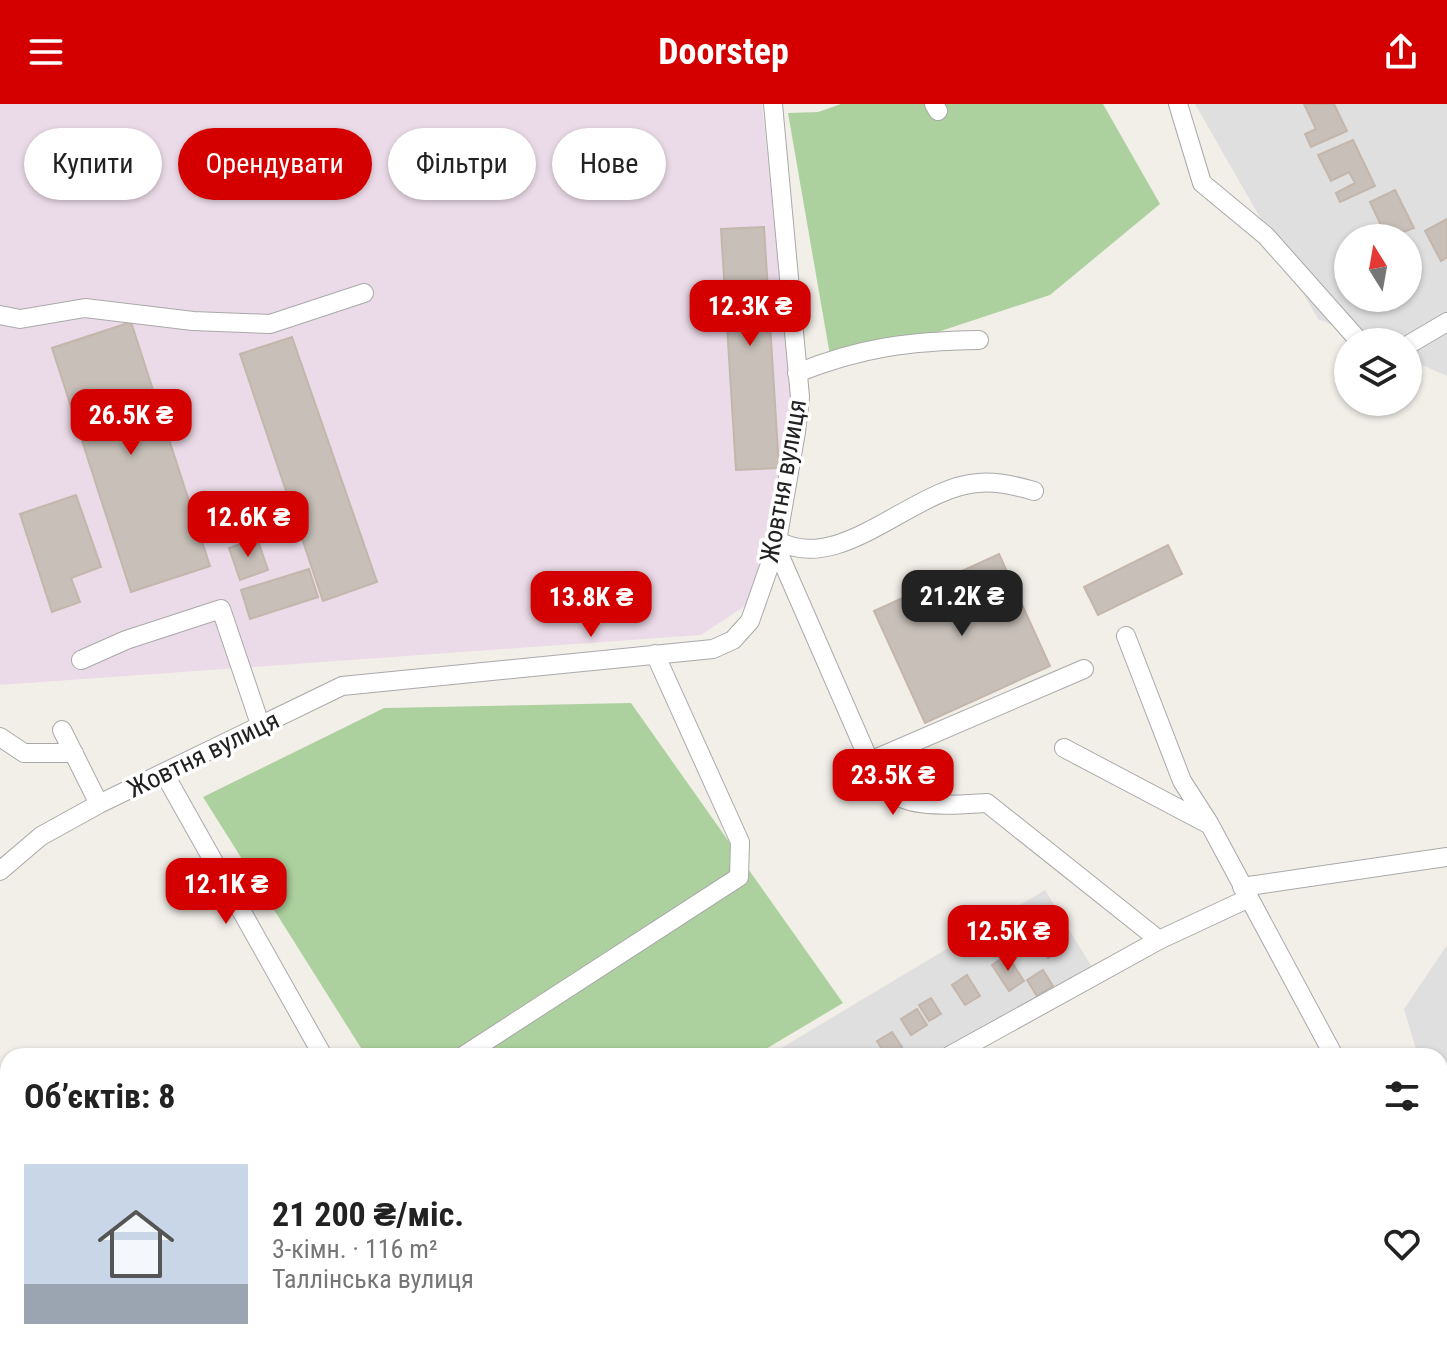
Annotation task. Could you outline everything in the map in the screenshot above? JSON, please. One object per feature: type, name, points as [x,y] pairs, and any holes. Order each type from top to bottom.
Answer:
[{"type":"street","name":"Жовтня вулиця","points":[[0,871],[41,836],[99,804],[165,775],[342,686],[713,649],[733,640],[750,621],[777,544],[796,432],[797,373],[773,104]]},
{"type":"street","points":[[1178,104],[1202,183],[1266,236],[1348,328]]},
{"type":"street","points":[[0,315],[20,319],[85,308],[193,321],[270,324],[364,293]]},
{"type":"street","points":[[1422,337],[1447,322]]},
{"type":"street","points":[[797,373],[838,357],[911,341],[979,340]]},
{"type":"street","points":[[777,544],[795,551],[832,547],[939,494],[977,483],[1034,491]]},
{"type":"street","points":[[777,544],[879,783],[889,795],[939,806],[987,803],[1159,940]]},
{"type":"street","points":[[81,660],[126,640],[221,609],[261,727]]},
{"type":"street","points":[[1126,636],[1182,781],[1210,825],[1330,1048]]},
{"type":"street","points":[[475,1048],[739,877],[740,842],[655,654]]},
{"type":"street","points":[[870,761],[1084,669]]},
{"type":"street","points":[[62,730],[99,804]]},
{"type":"street","points":[[0,737],[24,753],[74,753]]},
{"type":"street","points":[[1064,748],[1210,825]]},
{"type":"street","points":[[165,775],[319,1048]]},
{"type":"street","points":[[963,1048],[1244,893],[1447,857]]},
{"type":"shaded area","points":[[0,104],[762,104],[791,379],[787,466],[748,604],[701,635],[0,685]]},
{"type":"shaded area","points":[[1195,104],[1447,104],[1447,376],[1422,365],[1422,328],[1338,328],[1318,319]]},
{"type":"shaded area","points":[[1045,890],[1098,977],[978,1048],[781,1048]]},
{"type":"shaded area","points":[[1447,945],[1447,1048],[1416,1048],[1404,1009]]},
{"type":"green space","points":[[841,104],[1103,104],[1160,204],[1050,295],[832,367],[788,113],[818,112]]},
{"type":"green space","points":[[631,703],[843,1003],[767,1048],[361,1048],[203,797],[384,708]]},
{"type":"building","points":[[1304,104],[1334,104],[1347,131],[1311,147],[1305,134],[1316,129]]},
{"type":"building","points":[[1353,140],[1375,186],[1340,202],[1336,193],[1355,183],[1349,172],[1331,181],[1318,155]]},
{"type":"building","points":[[1395,190],[1412,224],[1380,224],[1370,202]]},
{"type":"building","points":[[1447,219],[1447,257],[1441,261],[1425,231]]},
{"type":"building","points":[[764,227],[779,468],[736,470],[721,229]]},
{"type":"building","points":[[131,322],[210,566],[131,592],[52,348]]},
{"type":"building","points":[[292,337],[377,582],[323,601],[240,354]]},
{"type":"building","points":[[76,495],[101,567],[71,578],[80,602],[52,612],[20,514]]},
{"type":"building","points":[[257,538],[268,570],[240,580],[229,548]]},
{"type":"building","points":[[1168,545],[1182,574],[1098,615],[1084,587]]},
{"type":"building","points":[[999,554],[1050,666],[925,723],[874,611]]},
{"type":"building","points":[[309,569],[318,597],[250,619],[241,590]]},
{"type":"building","points":[[1051,930],[1063,949],[1048,958],[1036,939]]},
{"type":"building","points":[[1007,955],[1024,981],[1009,991],[992,965]]},
{"type":"building","points":[[1043,970],[1053,986],[1037,996],[1027,980]]},
{"type":"building","points":[[967,975],[980,996],[965,1005],[952,985]]},
{"type":"building","points":[[931,998],[941,1014],[929,1021],[919,1005]]},
{"type":"building","points":[[917,1009],[927,1025],[911,1035],[901,1019]]},
{"type":"building","points":[[892,1032],[902,1047],[881,1048],[877,1041]]}]
